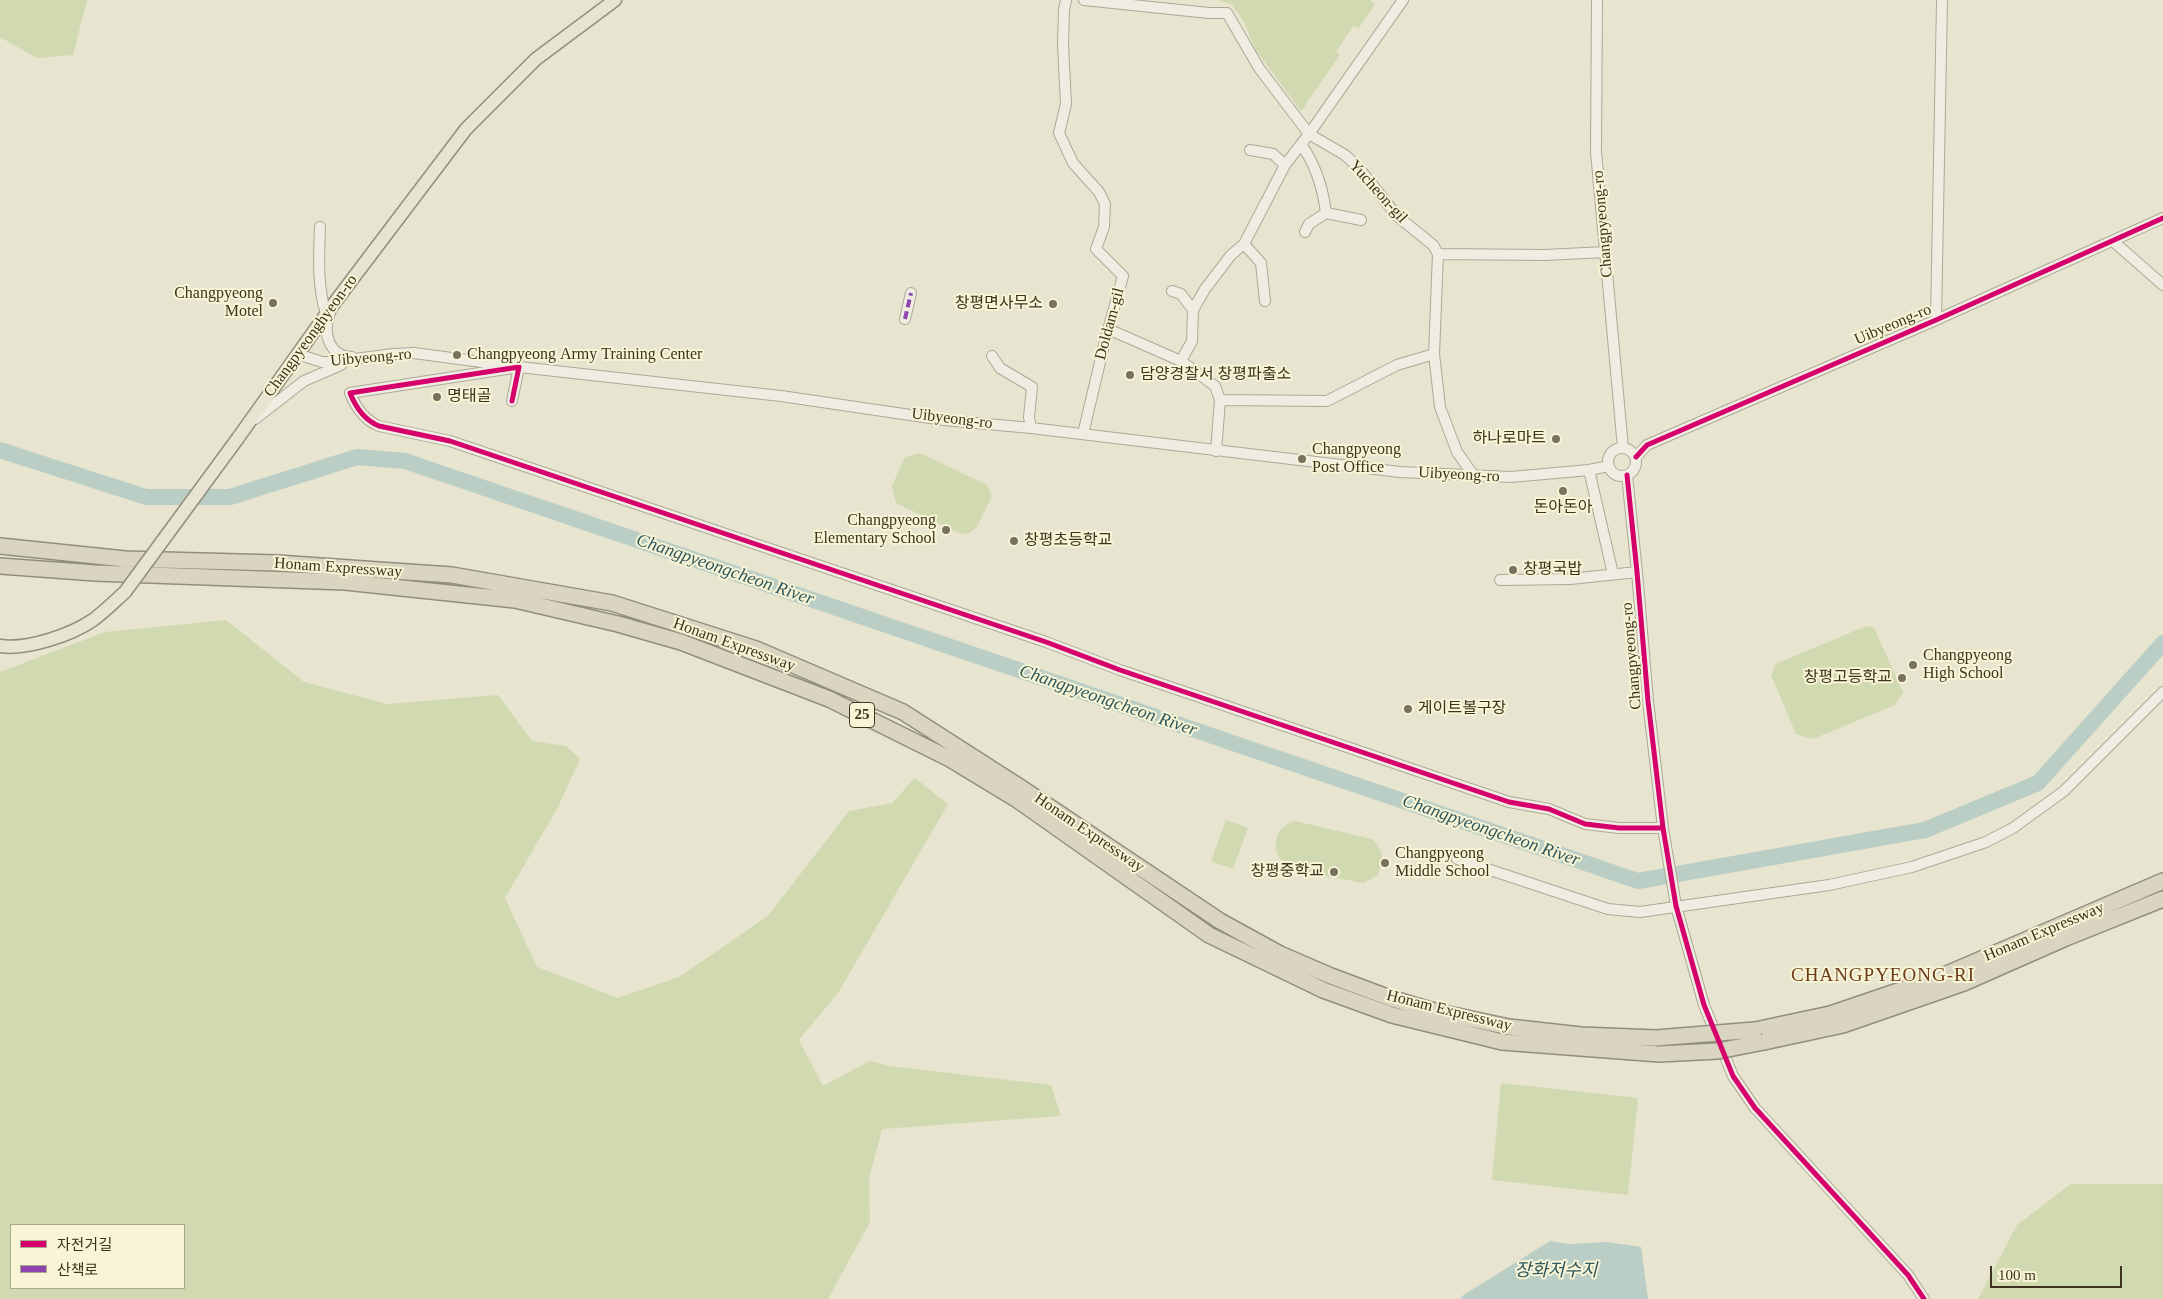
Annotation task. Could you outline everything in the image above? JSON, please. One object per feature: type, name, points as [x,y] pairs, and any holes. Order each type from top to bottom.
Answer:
[{"type":"highway","name":"Honam Expressway","points":[[0,546],[125,559],[277,563],[452,575],[612,603],[756,649],[903,712],[1020,787],[1220,921],[1280,954],[1390,998],[1509,1027],[1581,1035],[1656,1038],[1760,1036],[1843,1025],[1964,983],[2066,938],[2163,899]]},
{"type":"highway","name":"Honam Expressway","points":[[0,566],[96,573],[344,582],[515,600],[627,626],[681,642],[829,699],[950,759],[1016,799],[1209,935],[1323,990],[1392,1015],[1502,1042],[1659,1054],[1718,1051],[1942,976],[2163,881]]},
{"type":"main road","name":"Changpyeonghyeon-ro","points":[[0,646],[35,644],[76,630],[93,620],[125,592],[336,300],[466,129],[536,59],[615,0]]},
{"type":"street","name":"Doldam-gil","points":[[1066,0],[1063,45],[1066,104],[1059,134],[1073,163],[1094,186],[1105,204],[1104,227],[1096,248],[1123,276],[1108,329],[1083,434]]},
{"type":"street","points":[[1084,0],[1209,13],[1227,13],[1258,68],[1309,134]]},
{"type":"street","points":[[1181,361],[1192,341],[1193,310],[1205,289],[1230,255],[1244,244],[1285,165],[1403,0]]},
{"type":"street","name":"Changpyeong-ro","points":[[1597,0],[1596,152],[1623,448]]},
{"type":"street","points":[[1936,320],[1942,0]]},
{"type":"street","name":"Yucheon-gil","points":[[1309,134],[1345,155],[1359,168],[1397,216],[1433,245],[1438,254]]},
{"type":"street","points":[[1301,144],[1310,156],[1321,185],[1326,213]]},
{"type":"street","points":[[1250,150],[1273,154],[1285,165]]},
{"type":"street","points":[[1305,232],[1309,224],[1326,213],[1360,220]]},
{"type":"street","name":"Uibyeong-ro","points":[[1636,457],[1647,445],[2114,242],[2163,218]]},
{"type":"street","points":[[320,227],[319,274],[322,301],[326,314]]},
{"type":"street","points":[[2114,242],[2163,285]]},
{"type":"street","points":[[1244,244],[1262,263],[1265,302]]},
{"type":"street","points":[[1474,476],[1457,452],[1440,407],[1434,354],[1438,254],[1545,255],[1606,252]]},
{"type":"street","points":[[1172,291],[1181,294],[1193,310]]},
{"type":"street","points":[[905,319],[912,294]]},
{"type":"street","points":[[336,300],[326,325],[328,340],[340,356],[364,358]]},
{"type":"street","points":[[1108,329],[1181,361],[1215,386],[1220,400],[1216,451]]},
{"type":"street","name":"Uibyeong-ro","points":[[297,354],[322,362],[339,362],[393,354],[414,353],[519,367],[781,396],[944,420],[1031,428],[1400,472],[1511,477],[1589,470],[1609,466]]},
{"type":"street","points":[[1220,400],[1327,401],[1397,365],[1434,354]]},
{"type":"street","points":[[992,356],[1000,368],[1032,387],[1029,417],[1031,428]]},
{"type":"street","points":[[241,433],[304,381],[337,366],[364,358]]},
{"type":"street","points":[[512,401],[519,367],[350,393],[354,404],[368,422],[379,426],[450,441],[1046,642],[1120,670],[1509,802],[1549,809],[1585,824],[1664,832]]},
{"type":"street","points":[[1623,448],[1630,450],[1636,457],[1636,467],[1627,476],[1616,475],[1609,466],[1608,459],[1613,451],[1623,448]]},
{"type":"street","points":[[1589,470],[1613,574]]},
{"type":"street","name":"Changpyeong-ro","points":[[1627,476],[1638,572],[1648,701],[1664,832],[1676,906],[1704,1005],[1733,1076],[1755,1108],[1908,1275],[1924,1299]]},
{"type":"street","points":[[1500,580],[1570,579],[1638,572]]},
{"type":"street","points":[[1457,859],[1608,908],[1640,912],[1829,885],[1912,867],[1986,842],[2013,828],[2064,791],[2163,692]]},
{"type":"green space","points":[[0,0],[87,0],[73,55],[37,58],[0,37]]},
{"type":"green space","points":[[1218,0],[1370,0],[1375,4],[1359,28],[1353,26],[1336,52],[1340,55],[1301,111],[1255,49],[1244,22],[1232,5]]},
{"type":"green space","points":[[920,453],[987,485],[992,496],[977,527],[969,533],[961,534],[896,503],[892,486],[905,457]]},
{"type":"green space","points":[[226,620],[304,682],[387,704],[498,695],[532,741],[566,746],[580,759],[557,809],[505,898],[537,967],[618,998],[679,977],[768,916],[849,811],[892,803],[915,778],[948,804],[838,993],[799,1040],[823,1086],[870,1061],[889,1066],[1051,1085],[1061,1116],[882,1129],[869,1179],[870,1222],[828,1299],[0,1299],[0,672],[105,632]]},
{"type":"green space","points":[[1866,626],[1874,628],[1903,692],[1895,705],[1813,739],[1796,734],[1771,675],[1776,664]]},
{"type":"green space","points":[[1226,820],[1248,828],[1233,869],[1211,861]]},
{"type":"green space","points":[[1295,821],[1372,839],[1382,856],[1378,875],[1364,883],[1308,872],[1288,865],[1277,854],[1277,838],[1282,829]]},
{"type":"green space","points":[[1501,1083],[1638,1098],[1628,1195],[1492,1180]]},
{"type":"green space","points":[[2071,1184],[2163,1184],[2163,1299],[1978,1299],[2017,1225]]},
{"type":"water","name":"장화저수지","points":[[1550,1241],[1569,1244],[1607,1242],[1641,1247],[1648,1299],[1461,1299],[1462,1296]]},
{"type":"waterway","name":"Changpyeongcheon River","points":[[0,450],[146,497],[230,497],[357,457],[405,461],[1638,881],[1925,830],[2038,783],[2163,643]]},
{"type":"marked path","points":[[905,319],[911,293]]},
{"type":"cycle path","points":[[1636,457],[1647,445],[1936,320],[2163,218]]},
{"type":"cycle path","points":[[512,401],[519,367],[350,393],[361,413],[379,426],[450,441],[1046,642],[1120,670],[1509,802],[1549,809],[1585,824],[1619,828],[1663,828]]},
{"type":"cycle path","points":[[1627,475],[1648,701],[1663,828],[1676,906],[1704,1005],[1733,1076],[1755,1108],[1908,1275],[1924,1299]]},
{"type":"place","name":"Changpyeong Motel","points":[[273,303]]},
{"type":"place","name":"창평면사무소","points":[[1053,304]]},
{"type":"place","name":"Changpyeong Army Training Center","points":[[457,355]]},
{"type":"place","name":"담양경찰서 창평파출소","points":[[1130,375]]},
{"type":"place","name":"명태골","points":[[437,397]]},
{"type":"place","name":"하나로마트","points":[[1556,439]]},
{"type":"place","name":"Changpyeong Post Office","points":[[1302,459]]},
{"type":"place","name":"돈아돈아","points":[[1563,491]]},
{"type":"place","name":"Changpyeong Elementary School","points":[[946,530]]},
{"type":"place","name":"창평초등학교","points":[[1014,541]]},
{"type":"place","name":"창평국밥","points":[[1513,570]]},
{"type":"place","name":"Changpyeong High School","points":[[1913,665]]},
{"type":"place","name":"창평고등학교","points":[[1902,678]]},
{"type":"place","name":"게이트볼구장","points":[[1408,709]]},
{"type":"place","name":"Changpyeong Middle School","points":[[1385,863]]},
{"type":"place","name":"창평중학교","points":[[1334,872]]},
{"type":"district","name":"CHANGPYEONG-RI","points":[[1883,976]]}]
